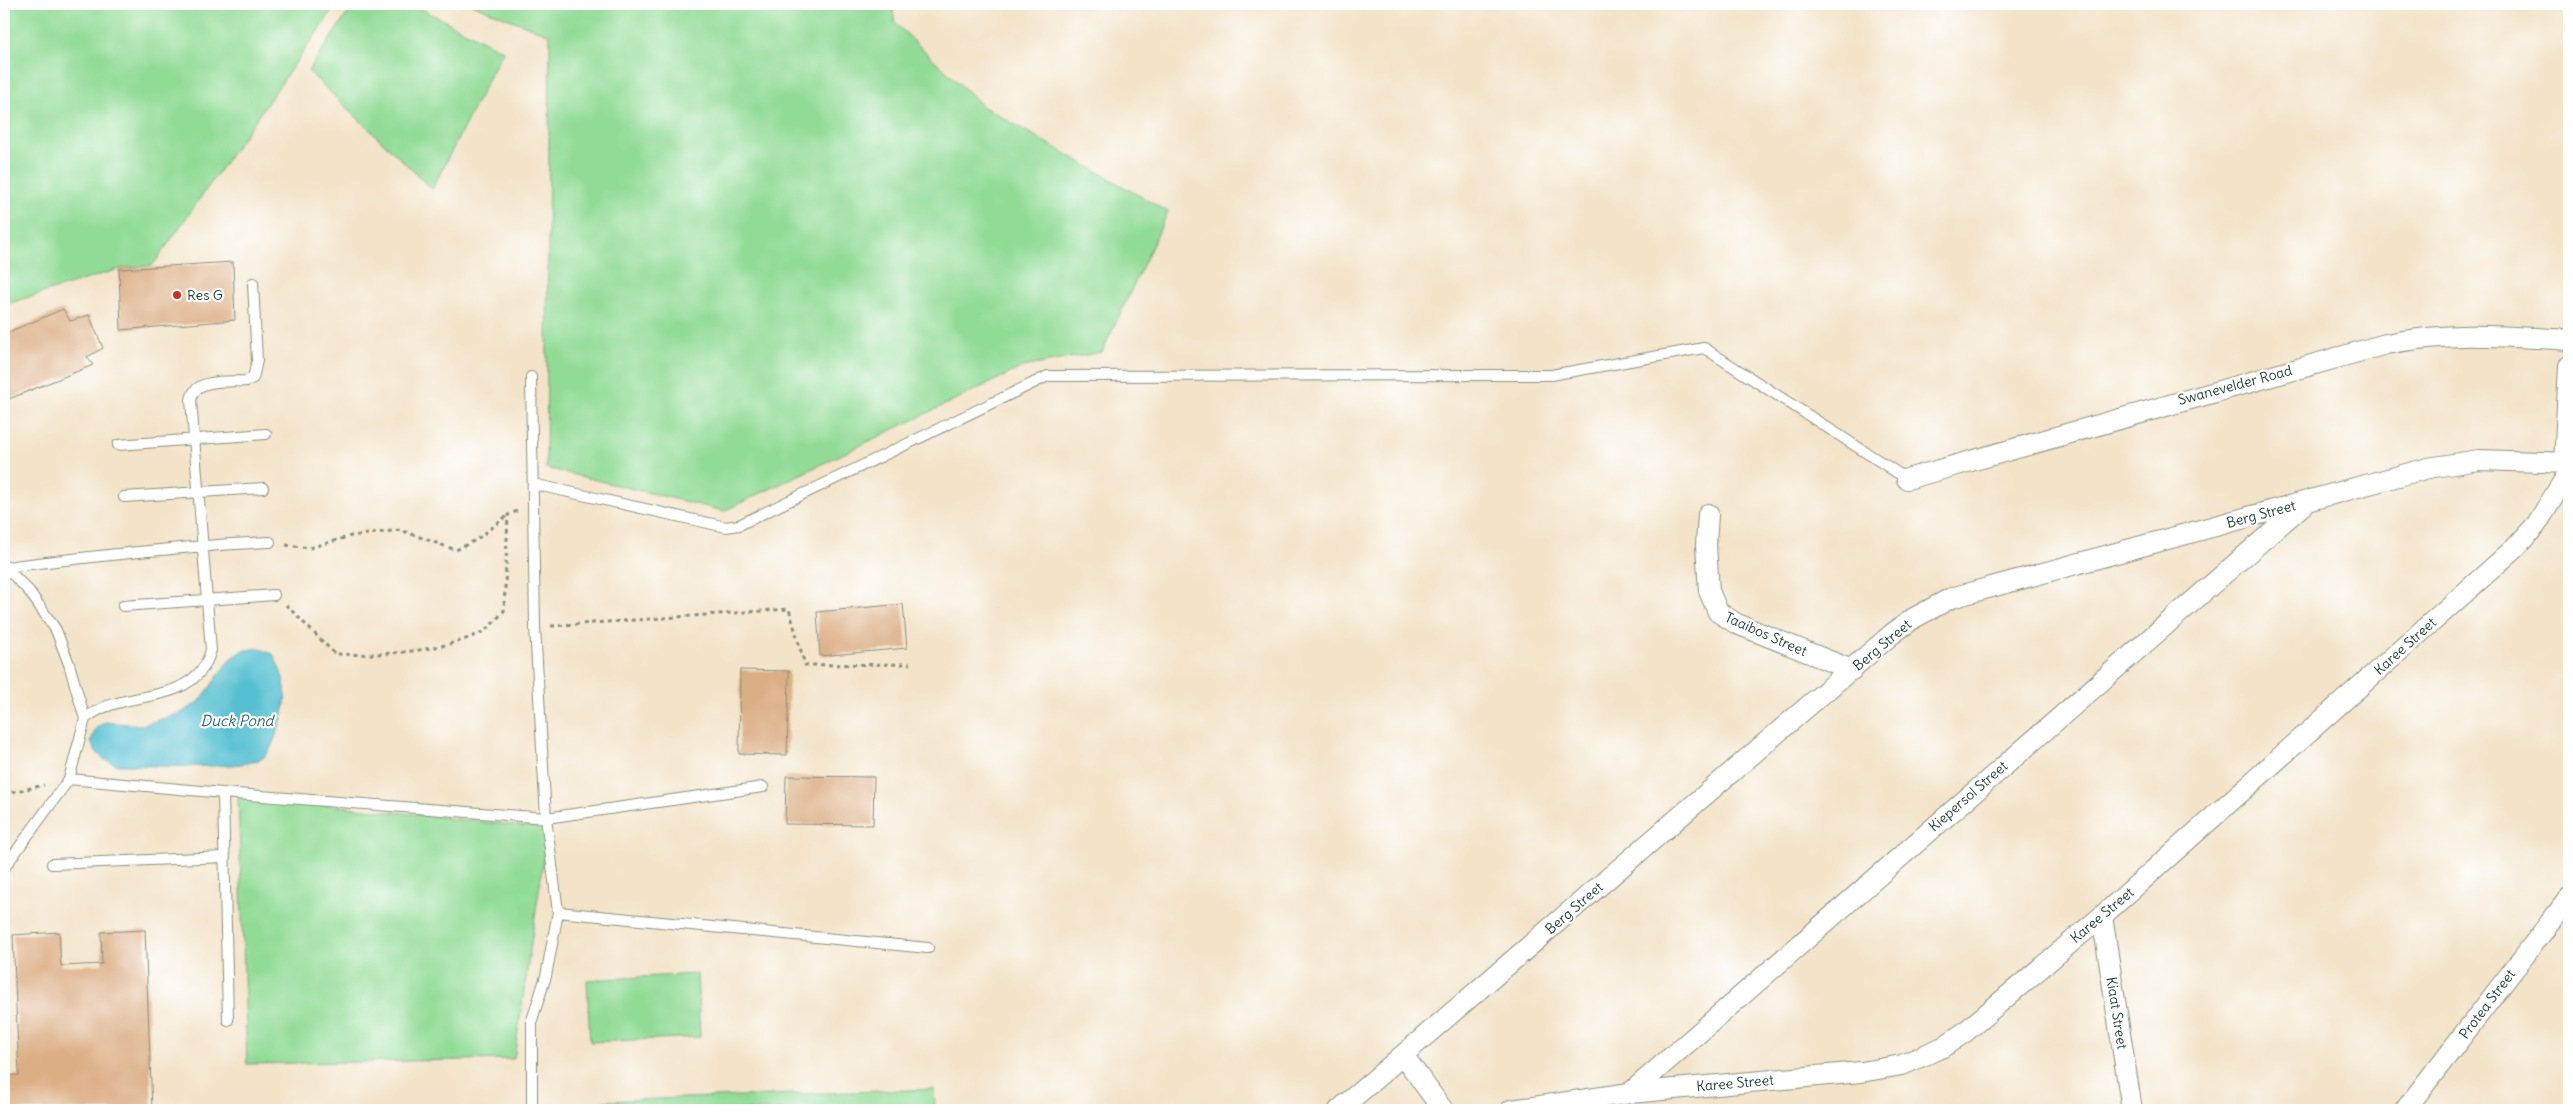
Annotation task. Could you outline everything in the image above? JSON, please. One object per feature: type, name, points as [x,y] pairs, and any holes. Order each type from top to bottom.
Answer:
[{"type":"street","name":"Swanevelder Road","points":[[1907,479],[2386,344],[2442,335],[2468,334],[2569,340]]},
{"type":"street","name":"Karee Street","points":[[1510,1110],[1630,1093],[1861,1072],[1902,1065],[1943,1047],[1965,1032],[2031,974],[2102,916],[2515,548],[2536,525],[2568,468],[2569,366]]},
{"type":"street","name":"Berg Street","points":[[1339,1110],[1914,618],[1951,598],[2386,478],[2455,463],[2479,460],[2568,468]]},
{"type":"street","name":"Kiepersol Street","points":[[1630,1093],[2308,501]]},
{"type":"street","name":"Taaibos Street","points":[[1708,514],[1706,545],[1709,591],[1718,612],[1737,624],[1852,670]]},
{"type":"street","name":"Protea Street","points":[[2405,1110],[2569,898]]},
{"type":"street","name":"Kiaat Street","points":[[2102,916],[2132,1110]]},
{"type":"street","points":[[1403,1055],[1443,1110]]},
{"type":"lane","points":[[84,719],[96,709],[110,703],[161,695],[185,685],[203,668],[211,650],[191,400],[195,390],[206,384],[247,381],[253,378],[256,370],[253,283]]},
{"type":"lane","points":[[533,484],[726,527],[739,525],[1048,376],[1552,375],[1704,348],[1907,479]]},
{"type":"lane","points":[[531,377],[535,627],[546,818],[558,912],[546,976],[532,1020],[532,1110]]},
{"type":"lane","points":[[118,445],[266,434]]},
{"type":"lane","points":[[124,497],[263,488]]},
{"type":"lane","points":[[5,567],[95,555],[204,545],[270,542]]},
{"type":"lane","points":[[4,868],[69,779],[84,719],[69,664],[56,630],[29,591],[5,567]]},
{"type":"lane","points":[[123,606],[274,595]]},
{"type":"lane","points":[[69,779],[223,794],[546,818],[763,787]]},
{"type":"lane","points":[[223,794],[228,1020]]},
{"type":"lane","points":[[52,864],[224,857]]},
{"type":"lane","points":[[558,912],[928,948]]},
{"type":"path","points":[[270,542],[310,548],[351,536],[400,530],[456,550],[476,540],[508,515],[533,504]]},
{"type":"path","points":[[274,595],[297,614],[334,654],[374,656],[462,640],[483,632],[504,612],[508,515]]},
{"type":"path","points":[[535,627],[789,609],[805,665],[910,664]]},
{"type":"path","points":[[4,794],[69,779]]},
{"type":"green space","points":[[4,4],[337,4],[153,265],[119,269],[4,305]]},
{"type":"green space","points":[[354,4],[412,4],[503,51],[432,189],[308,71]]},
{"type":"green space","points":[[471,4],[892,4],[895,23],[984,107],[1168,212],[1102,352],[1023,367],[724,511],[546,468],[550,35]]},
{"type":"green space","points":[[238,795],[548,829],[514,1059],[247,1064]]},
{"type":"green space","points":[[697,974],[700,1037],[590,1042],[587,980]]},
{"type":"green space","points":[[934,1089],[935,1110],[603,1110],[603,1101]]},
{"type":"water","name":"Duck Pond","points":[[258,648],[273,654],[284,680],[286,696],[283,714],[275,737],[269,751],[263,758],[236,765],[118,765],[103,759],[94,750],[91,741],[96,728],[105,722],[142,725],[181,713],[200,701],[230,659],[241,651]]},
{"type":"building","name":"Res G","points":[[233,262],[235,320],[121,330],[119,269]]},
{"type":"building","points":[[63,309],[70,321],[89,315],[103,348],[87,357],[93,365],[4,401],[4,334]]},
{"type":"building","points":[[903,604],[907,648],[820,656],[817,612]]},
{"type":"building","points":[[740,670],[789,671],[787,755],[739,754]]},
{"type":"building","points":[[786,776],[874,777],[873,825],[785,824]]},
{"type":"building","points":[[145,930],[152,1110],[4,1110],[4,1076],[19,1075],[13,935],[59,932],[61,966],[102,964],[101,932]]},
{"type":"place","name":"Res G","points":[[177,295]]}]
